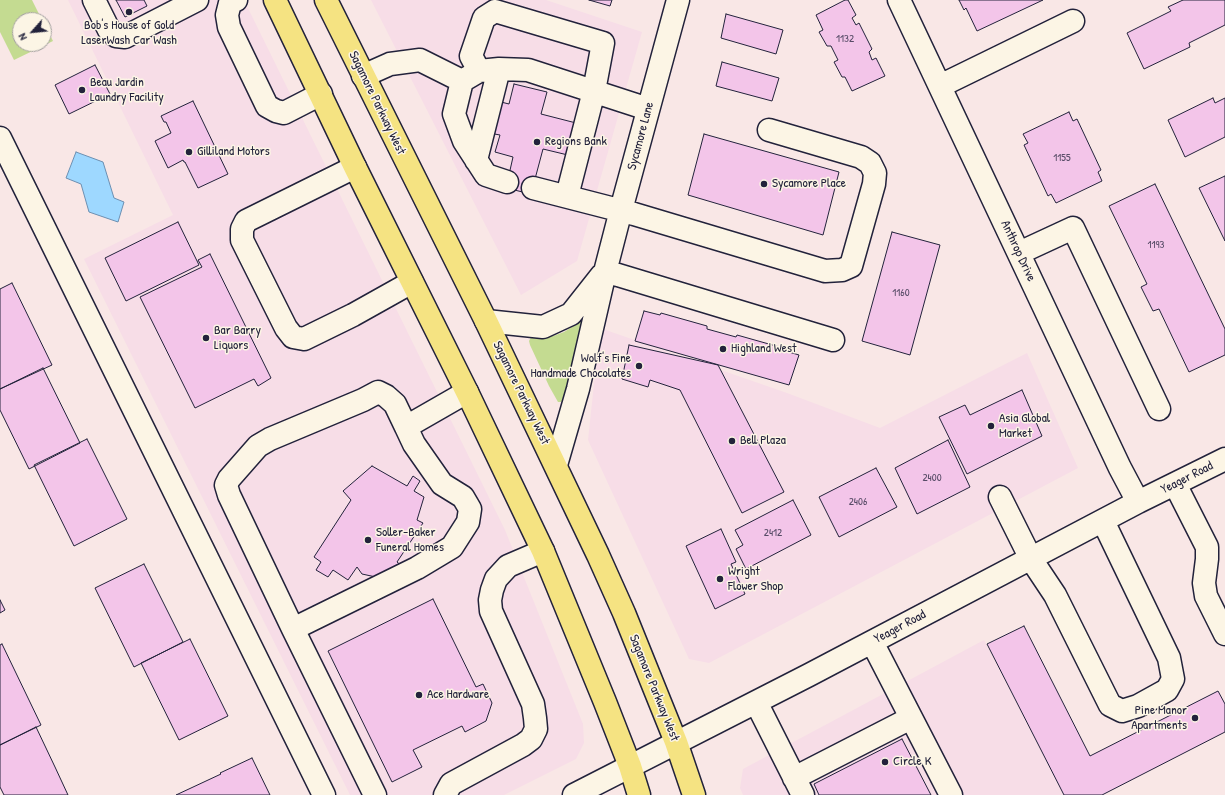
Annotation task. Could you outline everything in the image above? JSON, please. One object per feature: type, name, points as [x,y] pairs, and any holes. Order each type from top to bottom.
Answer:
[{"type":"highway","points":[[275,0],[355,167],[468,392],[543,551],[630,766],[639,795]]},
{"type":"highway","name":"Sagamore Parkway West","points":[[326,0],[556,465],[624,613],[676,742],[694,795]]},
{"type":"street","points":[[94,0],[109,30],[116,36],[125,37],[197,0]]},
{"type":"street","name":"Sycamore Lane","points":[[556,465],[578,390],[605,272],[678,0]]},
{"type":"street","name":"Anthrop Drive","points":[[899,0],[1120,468],[1138,502]]},
{"type":"street","points":[[226,1],[229,27],[267,106],[284,113],[321,94]]},
{"type":"street","points":[[476,160],[480,74],[471,56],[484,18],[495,11],[603,43],[594,91],[567,196]]},
{"type":"street","points":[[940,86],[1073,21]]},
{"type":"street","points":[[363,76],[390,64],[420,60],[480,74],[528,70],[648,109]]},
{"type":"street","points":[[480,74],[454,114],[464,141],[486,175],[507,182]]},
{"type":"street","points":[[533,188],[621,210],[826,271],[842,270],[851,266],[874,184],[875,173],[870,163],[862,157],[769,130]]},
{"type":"street","points":[[0,138],[324,795]]},
{"type":"street","points":[[355,167],[246,221],[242,229],[242,240],[286,328],[294,338],[304,339],[412,282]]},
{"type":"street","points":[[1019,253],[1072,228],[1159,409]]},
{"type":"street","points":[[605,272],[626,277],[833,340]]},
{"type":"street","name":"Sycamore Lane","points":[[486,321],[543,327],[571,314],[605,272]]},
{"type":"street","points":[[293,629],[416,568],[452,547],[468,522],[470,509],[463,497],[442,484],[414,444],[395,404],[386,396],[378,392],[363,400],[270,439],[258,446],[229,479],[226,485],[229,495],[293,629],[375,795]]},
{"type":"street","points":[[406,427],[468,392]]},
{"type":"street","name":"Yeager Road","points":[[574,795],[872,642],[1138,502],[1225,459]]},
{"type":"street","points":[[1175,484],[1207,547],[1204,583],[1206,596],[1225,634]]},
{"type":"street","points":[[1000,497],[1031,559],[1055,596],[1110,704],[1122,711],[1138,706],[1167,690],[1173,679],[1168,658],[1103,521]]},
{"type":"street","points":[[445,795],[451,784],[532,739],[536,729],[536,718],[533,704],[491,612],[490,600],[496,579],[508,566],[543,551]]},
{"type":"street","points":[[872,642],[951,795]]},
{"type":"street","points":[[756,702],[798,787],[911,718]]},
{"type":"shaded area","points":[[68,0],[244,0],[505,530],[583,724],[584,743],[576,759],[504,795],[350,795],[84,259],[173,215]]},
{"type":"shaded area","points":[[371,0],[546,0],[642,32],[577,261],[521,295]]},
{"type":"shaded area","points":[[600,328],[787,393],[880,428],[1027,353],[1078,468],[709,663],[689,659],[588,440]]},
{"type":"shaded area","points":[[984,640],[1064,795],[743,795],[740,788],[743,769]]},
{"type":"green space","points":[[0,0],[32,0],[38,12],[12,12],[12,52],[30,52],[14,60],[0,32]]},
{"type":"green space","points":[[581,318],[587,318],[564,399],[561,402],[558,402],[549,386],[529,341],[534,335],[553,336],[564,332],[575,325]]},
{"type":"water","points":[[76,152],[103,162],[114,198],[124,202],[118,222],[89,212],[81,184],[66,178]]},
{"type":"building","name":"Bob's House of Gold LaserWash Car Wash","points":[[116,0],[144,0],[147,6],[125,17]]},
{"type":"building","points":[[589,0],[612,0],[610,6]]},
{"type":"building","points":[[845,0],[848,0],[856,15],[852,18],[856,25],[859,23],[872,49],[869,52],[872,60],[876,58],[885,76],[852,91],[845,77],[842,77],[834,62],[838,60],[831,46],[827,46],[819,32],[823,30],[816,15]]},
{"type":"building","points":[[959,0],[1043,0],[977,31],[966,8],[964,10]]},
{"type":"building","points":[[1183,0],[1225,0],[1225,25],[1189,43],[1190,47],[1144,69],[1127,33],[1171,11],[1168,7]]},
{"type":"building","points":[[726,14],[783,30],[776,54],[721,38]]},
{"type":"building","points":[[722,62],[779,78],[772,101],[716,86]]},
{"type":"building","name":"Beau Jardin Laundry Facility","points":[[95,65],[110,94],[69,114],[55,85]]},
{"type":"building","name":"Regions Bank","points":[[514,84],[547,92],[541,114],[580,124],[572,156],[543,149],[531,194],[506,188],[513,157],[495,152],[500,135],[489,133],[497,101],[509,104]]},
{"type":"building","points":[[1213,98],[1215,103],[1225,98],[1225,137],[1185,157],[1168,120]]},
{"type":"building","name":"Gilliland Motors","points":[[193,101],[228,174],[198,188],[183,160],[168,168],[155,141],[171,133],[166,122],[164,122],[161,116]]},
{"type":"building","points":[[1069,112],[1073,121],[1077,119],[1101,170],[1098,172],[1102,181],[1056,203],[1051,194],[1048,196],[1024,145],[1028,143],[1023,134]]},
{"type":"building","name":"Sycamore Place","points":[[704,134],[839,172],[823,235],[688,195]]},
{"type":"building","points":[[1225,176],[1225,241],[1199,188]]},
{"type":"building","points":[[1155,184],[1225,329],[1225,355],[1189,372],[1159,309],[1153,311],[1141,287],[1147,284],[1109,206]]},
{"type":"building","points":[[178,222],[199,265],[126,301],[105,258]]},
{"type":"building","points":[[892,232],[940,245],[910,355],[862,341]]},
{"type":"building","name":"Bar Barry Liquors","points":[[210,254],[271,378],[258,386],[254,379],[195,408],[140,297],[202,267],[198,260]]},
{"type":"building","points":[[12,283],[52,365],[0,389],[0,289]]},
{"type":"building","name":"Highland West","points":[[644,311],[660,315],[661,313],[707,326],[707,329],[736,337],[737,335],[783,348],[782,350],[799,355],[789,385],[635,341]]},
{"type":"building","name":"Bell Plaza","points":[[629,345],[718,365],[784,492],[742,513],[680,390],[650,380],[648,387],[622,379]]},
{"type":"building","points":[[43,368],[80,443],[29,469],[0,410],[0,389]]},
{"type":"building","name":"Asia Global Market","points":[[1022,390],[1042,436],[967,474],[939,417],[965,405],[970,415]]},
{"type":"building","points":[[87,439],[127,519],[74,546],[34,465]]},
{"type":"building","points":[[948,440],[970,487],[917,514],[895,468]]},
{"type":"building","name":"Soller-Baker Funeral Homes","points":[[372,466],[407,486],[413,476],[420,481],[414,491],[424,497],[417,520],[423,523],[397,562],[402,566],[385,579],[362,574],[357,567],[348,580],[333,570],[328,577],[316,570],[321,562],[314,557],[351,500],[343,491]]},
{"type":"building","points":[[876,468],[897,507],[839,537],[819,497]]},
{"type":"building","points":[[793,500],[811,535],[746,569],[736,549],[743,545],[735,530]]},
{"type":"building","name":"Wright Flower Shop","points":[[721,529],[736,562],[731,564],[745,594],[715,609],[686,546]]},
{"type":"building","points":[[144,564],[183,642],[134,667],[95,588]]},
{"type":"building","name":"Ace Hardware","points":[[433,599],[476,687],[483,684],[492,703],[486,721],[465,732],[462,726],[413,750],[422,767],[392,782],[328,651]]},
{"type":"building","points":[[0,600],[5,610],[0,613]]},
{"type":"building","name":"Pine Manor Apartments","points":[[1024,626],[1090,756],[1218,691],[1225,704],[1225,732],[1102,795],[1064,795],[987,644]]},
{"type":"building","points":[[190,639],[228,716],[179,740],[141,663]]},
{"type":"building","points":[[2,644],[41,725],[0,745],[0,645]]},
{"type":"building","points":[[36,727],[68,795],[4,795],[0,787],[0,745]]},
{"type":"building","name":"Circle K","points":[[902,739],[931,795],[819,795],[814,784]]},
{"type":"building","points":[[252,758],[270,795],[176,795],[221,774],[220,773]]},
{"type":"place","name":"Bob's House of Gold LaserWash Car Wash","points":[[129,12]]},
{"type":"place","name":"Beau Jardin Laundry Facility","points":[[82,90]]},
{"type":"place","name":"Regions Bank","points":[[537,142]]},
{"type":"place","name":"Gilliland Motors","points":[[189,152]]},
{"type":"place","name":"Sycamore Place","points":[[764,184]]},
{"type":"place","name":"Bar Barry Liquors","points":[[206,338]]},
{"type":"place","name":"Highland West","points":[[723,349]]},
{"type":"place","name":"Wolf's Fine Handmade Chocolates","points":[[639,366]]},
{"type":"place","name":"Asia Global Market","points":[[991,426]]},
{"type":"place","name":"Bell Plaza","points":[[732,441]]},
{"type":"place","name":"Soller-Baker Funeral Homes","points":[[368,540]]},
{"type":"place","name":"Wright Flower Shop","points":[[720,579]]},
{"type":"place","name":"Ace Hardware","points":[[419,695]]},
{"type":"place","name":"Pine Manor Apartments","points":[[1195,718]]},
{"type":"place","name":"Circle K","points":[[885,762]]}]
